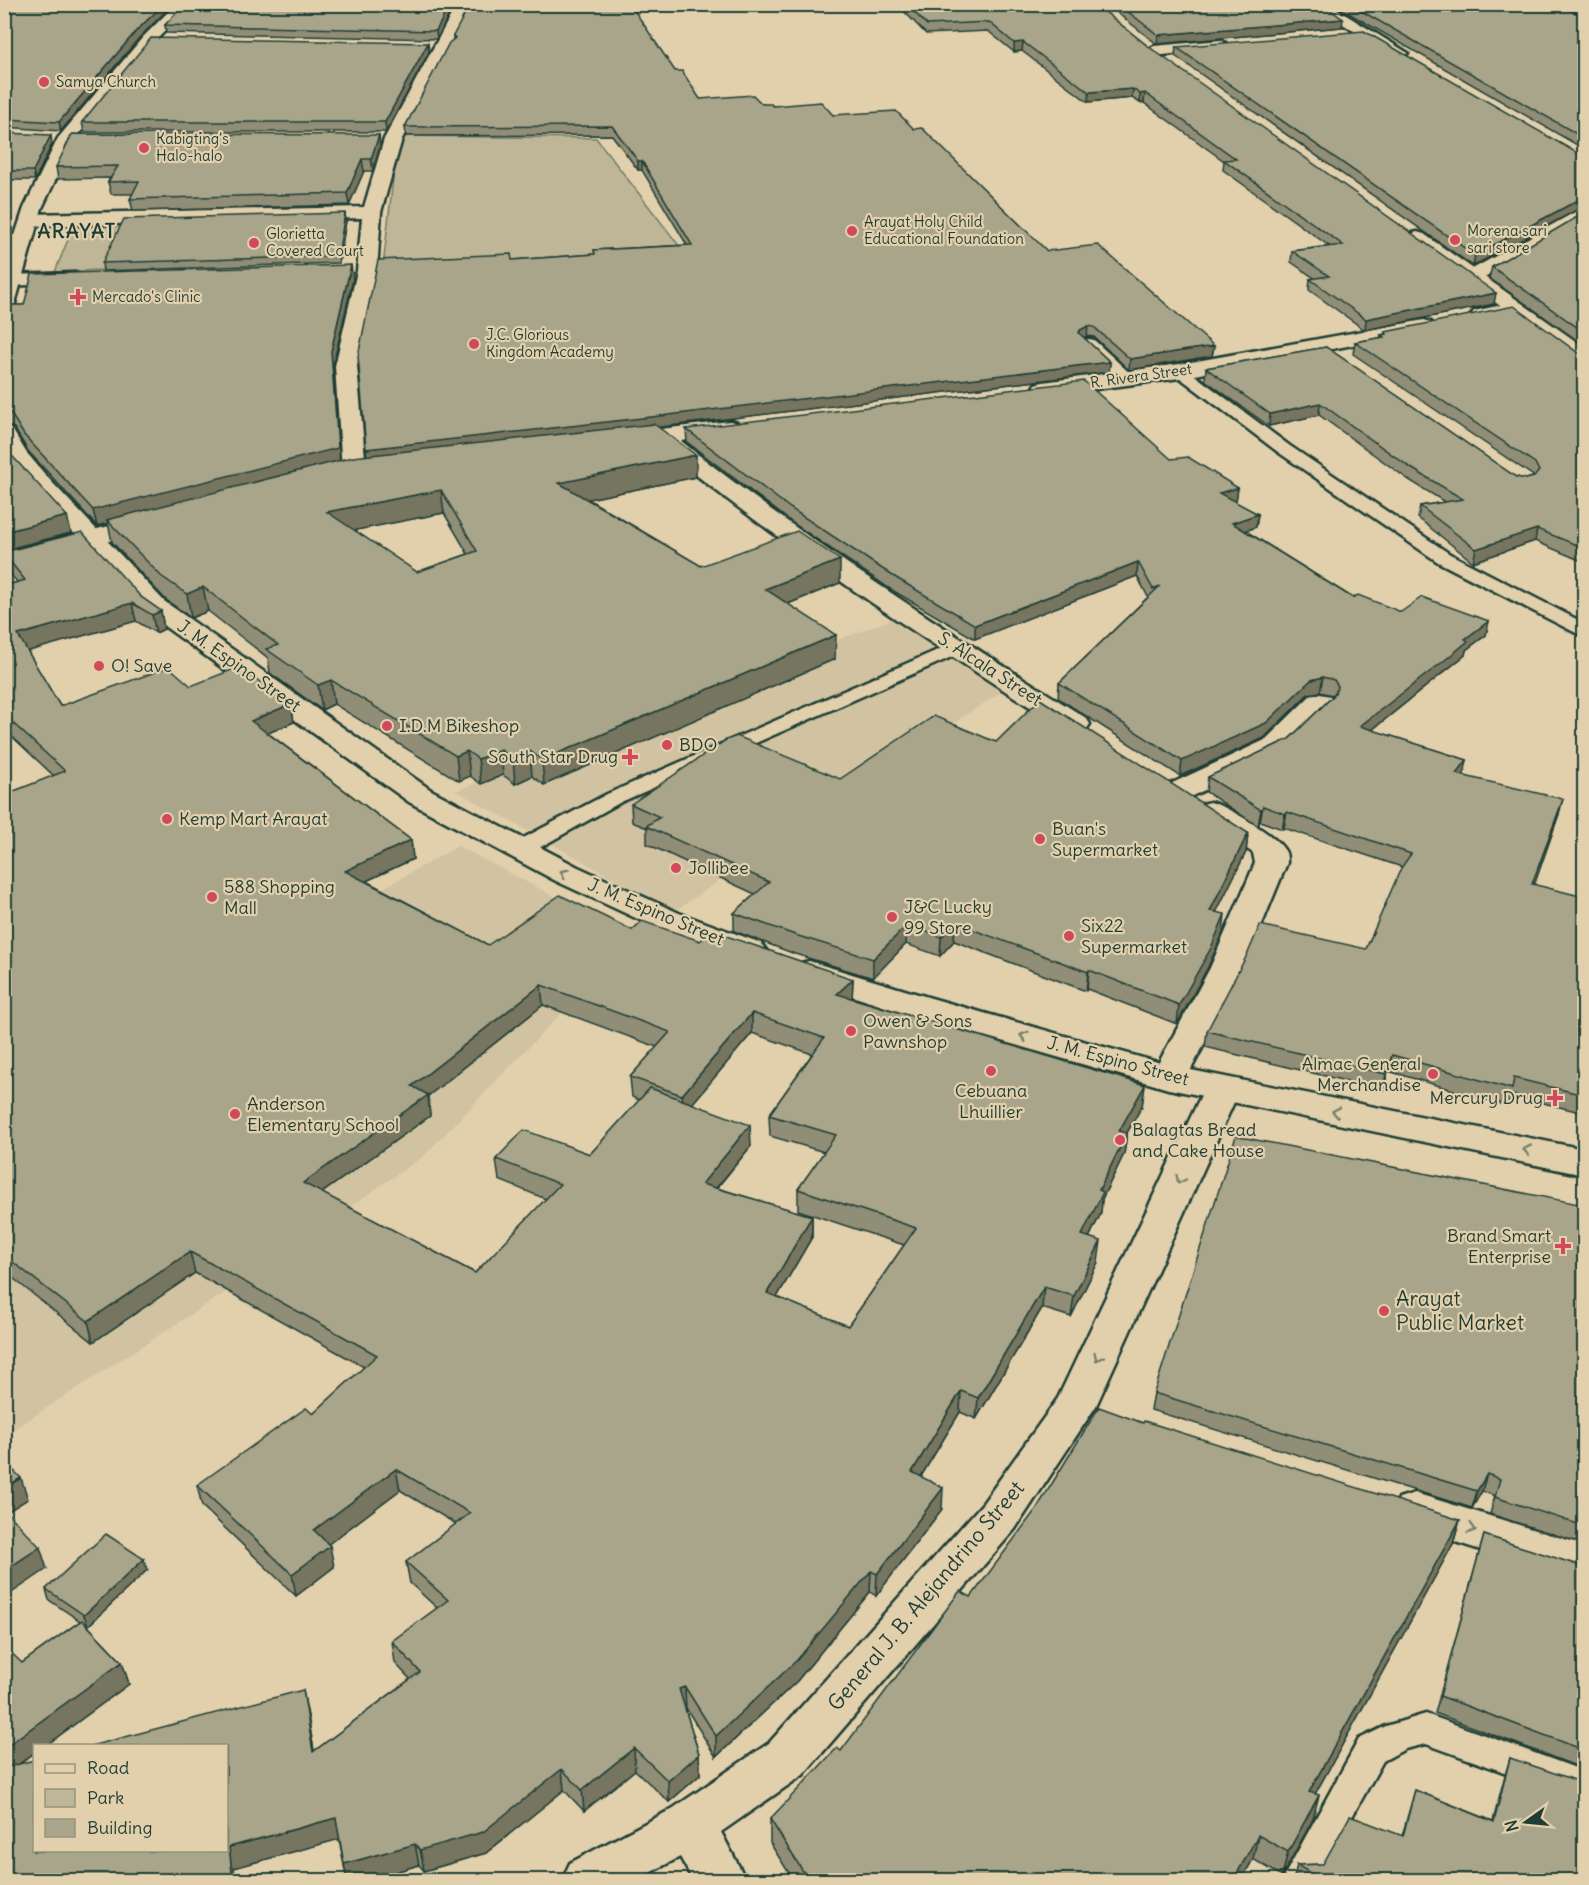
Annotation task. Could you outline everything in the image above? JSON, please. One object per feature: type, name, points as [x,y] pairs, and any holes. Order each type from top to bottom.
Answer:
[{"type":"street","points":[[4,307],[8,279],[25,239],[43,186],[67,138],[148,40],[185,4]]},
{"type":"street","points":[[354,470],[346,366],[367,271],[372,212],[393,139],[445,46],[465,4]]},
{"type":"street","points":[[1317,4],[1413,60]]},
{"type":"street","points":[[1341,34],[1365,33]]},
{"type":"street","points":[[1136,38],[1173,65]]},
{"type":"street","points":[[148,40],[172,41]]},
{"type":"street","points":[[1154,51],[1236,44]]},
{"type":"street","points":[[421,45],[445,46]]},
{"type":"street","points":[[46,137],[91,138]]},
{"type":"street","points":[[370,138],[393,139]]},
{"type":"street","points":[[30,220],[372,212]]},
{"type":"street","points":[[1474,276],[1584,213]]},
{"type":"street","points":[[1404,228],[1584,357]]},
{"type":"street","points":[[343,272],[367,271]]},
{"type":"street","points":[[8,279],[93,278]]},
{"type":"street","name":"R. Rivera Street","points":[[1026,391],[1128,379],[1324,346],[1516,308]]},
{"type":"street","points":[[1324,346],[1343,359]]},
{"type":"street","points":[[602,442],[755,424]]},
{"type":"street","name":"J. M. Espino Street","points":[[4,434],[16,455],[155,608],[282,695],[420,796],[567,874],[667,920],[777,961],[919,1006],[1169,1077],[1584,1161]]},
{"type":"street","name":"S. Alcala Street","points":[[661,436],[780,528],[956,648],[1102,741]]},
{"type":"street","points":[[331,476],[377,467]]},
{"type":"street","points":[[4,560],[171,518]]},
{"type":"street","points":[[1169,1077],[1227,968],[1271,862],[1271,854],[1264,846],[1170,784],[1275,746],[1320,702]]},
{"type":"street","name":"General J. B. Alejandrino Street","points":[[588,1881],[690,1825],[786,1759],[1092,1411],[1222,1089]]},
{"type":"street","points":[[1381,1500],[1584,1564]]},
{"type":"street","points":[[690,1825],[720,1881]]},
{"type":"lane","points":[[4,239],[25,239]]},
{"type":"lane","points":[[1088,342],[1128,379]]},
{"type":"lane","points":[[1180,370],[1284,449],[1444,558],[1584,630]]},
{"type":"lane","points":[[520,849],[614,798],[956,648]]},
{"type":"lane","points":[[1299,1881],[1371,1750],[1398,1736],[1426,1729],[1584,1786]]},
{"type":"shaded area","points":[[898,617],[1006,689],[840,797],[674,912],[456,791],[651,711]]},
{"type":"shaded area","name":"Anderson Elementary School","points":[[458,846],[634,938],[424,1156],[235,1286],[5,1435],[5,1013],[58,1071]]},
{"type":"green space","points":[[398,136],[596,138],[684,252],[383,266]]},
{"type":"green space","points":[[161,223],[148,268],[55,272],[73,227]]},
{"type":"building","points":[[4,4],[164,4],[137,30],[59,122],[4,119]]},
{"type":"building","points":[[185,4],[450,4],[436,31],[165,25]]},
{"type":"building","points":[[470,4],[630,4],[675,71],[682,71],[700,99],[753,95],[762,104],[773,106],[821,102],[833,115],[896,111],[914,129],[922,128],[1047,251],[1098,245],[1214,346],[1130,359],[1094,327],[1088,326],[1079,333],[1110,362],[366,449],[358,356],[378,260],[511,254],[512,260],[595,254],[594,250],[692,245],[642,161],[638,161],[612,126],[405,127],[449,43],[455,38],[453,36]]},
{"type":"building","points":[[906,4],[1095,4],[1149,47],[1496,293],[1366,319],[1310,279],[1329,276],[1292,251],[1343,245],[1224,160],[1236,159],[1145,93],[1140,94],[1133,89],[1089,92],[1023,42],[1014,43],[989,22],[927,25]]},
{"type":"building","points":[[1118,4],[1322,4],[1343,19],[1158,35]]},
{"type":"building","points":[[1349,4],[1558,4],[1584,17],[1584,138]]},
{"type":"building","points":[[1364,31],[1584,155],[1584,197],[1475,255],[1176,47]]},
{"type":"building","points":[[151,38],[428,43],[385,122],[82,122]]},
{"type":"building","points":[[4,133],[51,135],[33,171],[10,171],[4,179]]},
{"type":"building","points":[[72,134],[379,135],[371,159],[362,159],[347,193],[130,199],[139,181],[108,182],[118,166],[56,167]]},
{"type":"building","name":"Glorietta Covered Court","points":[[345,213],[338,256],[102,263],[124,219]]},
{"type":"building","points":[[1584,213],[1584,332],[1492,267]]},
{"type":"building","points":[[351,265],[331,351],[338,448],[93,510],[24,435],[10,412],[4,410],[4,305],[24,305],[32,274]]},
{"type":"building","points":[[1514,306],[1577,352],[1584,354],[1584,548],[1537,529],[1476,549],[1420,506],[1463,499],[1411,468],[1320,403],[1270,414],[1206,368],[1326,347],[1516,477],[1526,479],[1534,477],[1539,471],[1535,463],[1355,342],[1384,337],[1381,335],[1387,334],[1385,332]]},
{"type":"building","points":[[1084,381],[1171,459],[1188,457],[1238,488],[1219,493],[1258,514],[1232,523],[1353,598],[1358,595],[1401,612],[1422,597],[1489,621],[1465,639],[1468,641],[1445,660],[1360,726],[1467,760],[1456,774],[1563,799],[1532,884],[1584,897],[1584,1095],[1514,1078],[1512,1089],[1392,1055],[1386,1074],[1207,1031],[1260,925],[1366,949],[1401,868],[1411,854],[1287,812],[1285,814],[1263,806],[1261,810],[1208,777],[1289,739],[1334,695],[1338,686],[1334,680],[1323,677],[1311,680],[1266,723],[1182,761],[1059,683],[1160,586],[1153,589],[1138,562],[975,625],[893,576],[790,508],[686,429]]},
{"type":"building","points":[[654,424],[696,455],[559,483],[701,566],[797,531],[840,560],[765,589],[836,635],[542,760],[530,751],[513,758],[501,750],[478,759],[467,751],[456,756],[331,680],[318,685],[266,649],[278,645],[203,587],[187,594],[161,576],[107,520],[353,457]],"holes":[[[441,490],[477,551],[417,572],[327,512]]]},
{"type":"building","points":[[4,447],[67,516],[4,532]]},
{"type":"building","points":[[82,532],[141,597],[161,611],[152,615],[132,603],[18,635],[60,706],[169,667],[191,686],[239,667],[291,704],[251,721],[411,840],[345,871],[488,945],[560,895],[632,930],[642,921],[700,941],[712,931],[853,979],[837,994],[1145,1085],[1119,1131],[1127,1133],[1099,1190],[1103,1192],[1082,1235],[1101,1241],[1074,1296],[1044,1287],[978,1398],[961,1391],[912,1472],[943,1488],[877,1574],[871,1571],[797,1660],[716,1736],[685,1687],[679,1689],[699,1754],[668,1781],[634,1748],[582,1790],[562,1769],[483,1832],[420,1850],[415,1844],[344,1864],[336,1818],[229,1847],[233,1881],[4,1881],[4,1768],[33,1760],[33,1852],[228,1852],[228,1744],[99,1744],[303,1690],[313,1752],[420,1672],[392,1641],[448,1600],[406,1562],[470,1513],[396,1469],[314,1530],[330,1546],[292,1574],[197,1485],[306,1408],[313,1414],[377,1355],[190,1252],[88,1321],[4,1255],[4,795],[65,771],[4,715],[4,586],[25,580],[4,552]],"holes":[[[541,985],[670,1032],[630,1077],[682,1095],[752,1013],[824,1038],[769,1115],[836,1135],[798,1189],[916,1228],[848,1326],[767,1293],[812,1216],[702,1184],[750,1125],[650,1088],[590,1154],[524,1130],[496,1159],[560,1184],[475,1273],[303,1183],[428,1095],[412,1086]]]},
{"type":"building","points":[[1040,699],[1248,833],[1210,911],[1225,914],[1211,948],[1179,1005],[1089,970],[1088,972],[955,923],[941,937],[907,925],[873,959],[734,913],[769,882],[646,826],[660,817],[631,804],[726,740],[737,736],[840,779],[934,716],[996,742]]},
{"type":"building","name":"Arayat Public Market","points":[[1236,1136],[1584,1205],[1584,1526],[1495,1497],[1500,1479],[1487,1474],[1477,1491],[1154,1393]]},
{"type":"building","points":[[1099,1407],[1143,1423],[1144,1421],[1460,1520],[1309,1792],[1319,1795],[1288,1852],[1258,1835],[1233,1881],[809,1881],[770,1819],[837,1748],[841,1751],[960,1591],[971,1597],[1037,1508]]},
{"type":"building","points":[[4,1461],[21,1478],[4,1488]]},
{"type":"building","points":[[4,1509],[40,1547],[4,1571]]},
{"type":"building","points":[[106,1534],[144,1559],[84,1615],[46,1589]]},
{"type":"building","points":[[1484,1535],[1584,1567],[1584,1750],[1440,1696]]},
{"type":"building","points":[[82,1620],[122,1662],[4,1748],[4,1646],[22,1663]]},
{"type":"building","points":[[1510,1758],[1584,1783],[1584,1881],[1323,1881],[1297,1865],[1323,1864],[1350,1816],[1403,1836],[1415,1790],[1494,1822]]},
{"type":"place","name":"Samya Church","points":[[44,82]]},
{"type":"place","name":"Kabigting's Halo-halo","points":[[144,148]]},
{"type":"place","name":"Arayat Holy Child Educational Foundation","points":[[852,231]]},
{"type":"place","name":"Morena sari sari store","points":[[1455,240]]},
{"type":"place","name":"Glorietta Covered Court","points":[[254,243]]},
{"type":"place","name":"Mercado's Clinic","points":[[78,297]]},
{"type":"place","name":"J.C. Glorious Kingdom Academy","points":[[474,344]]},
{"type":"place","name":"O! Save","points":[[99,666]]},
{"type":"place","name":"I.D.M Bikeshop","points":[[387,726]]},
{"type":"place","name":"BDO","points":[[667,745]]},
{"type":"place","name":"South Star Drug","points":[[630,757]]},
{"type":"place","name":"Kemp Mart Arayat","points":[[167,819]]},
{"type":"place","name":"Buan's Supermarket","points":[[1040,839]]},
{"type":"place","name":"Jollibee","points":[[676,868]]},
{"type":"place","name":"588 Shopping Mall","points":[[212,897]]},
{"type":"place","name":"J&C Lucky 99 Store","points":[[892,917]]},
{"type":"place","name":"Six22 Supermarket","points":[[1069,936]]},
{"type":"place","name":"Owen & Sons Pawnshop","points":[[851,1031]]},
{"type":"place","name":"Cebuana Lhuillier","points":[[991,1071]]},
{"type":"place","name":"Almac General Merchandise","points":[[1433,1074]]},
{"type":"place","name":"Mercury Drug","points":[[1555,1098]]},
{"type":"place","name":"Anderson Elementary School","points":[[235,1114]]},
{"type":"place","name":"Balagtas Bread and Cake House","points":[[1120,1140]]},
{"type":"place","name":"Brand Smart Enterprise","points":[[1563,1246]]},
{"type":"place","name":"Arayat Public Market","points":[[1384,1311]]},
{"type":"district","name":"ARAYAT","points":[[77,231]]}]
